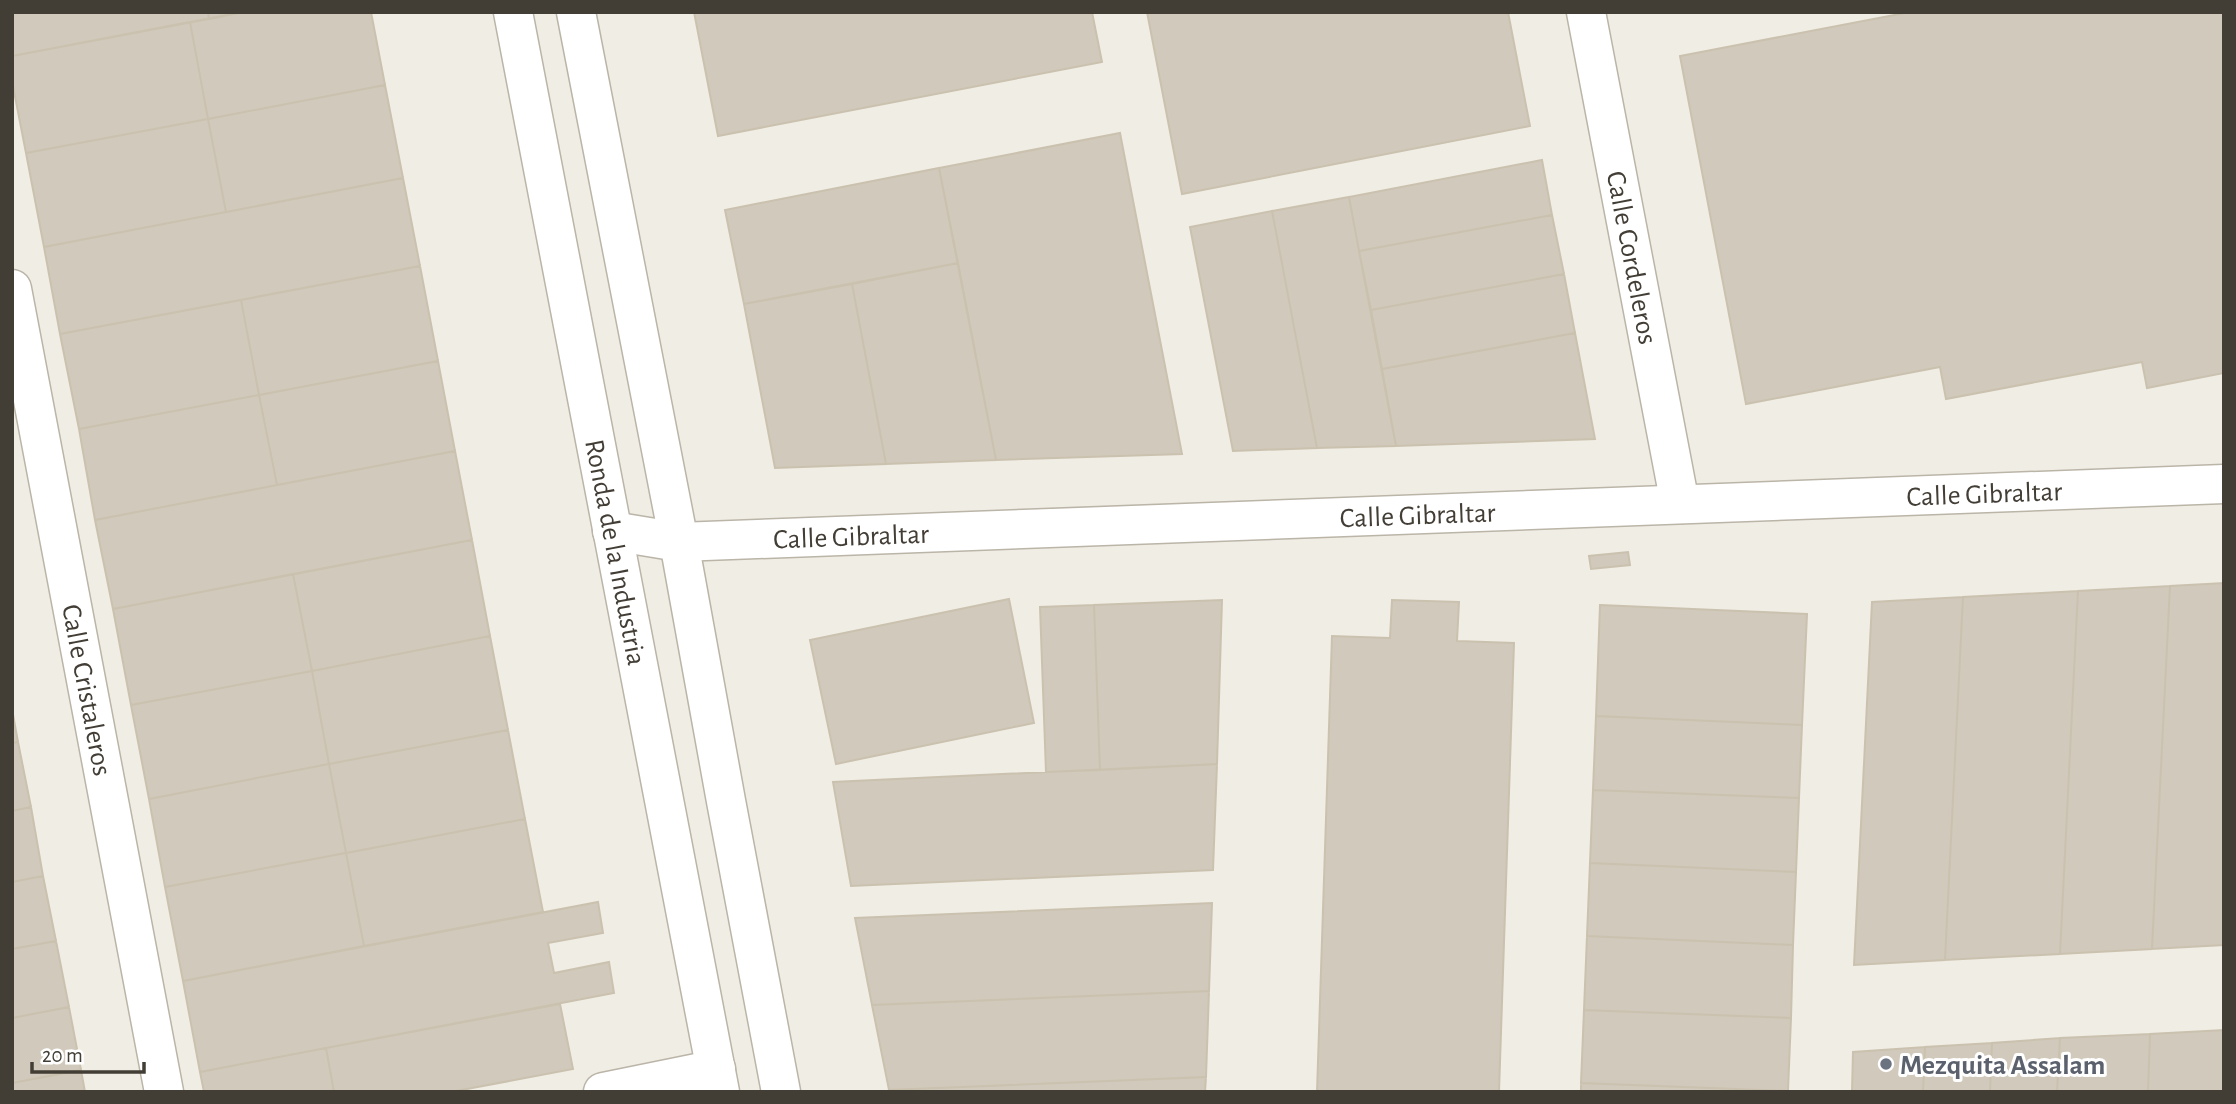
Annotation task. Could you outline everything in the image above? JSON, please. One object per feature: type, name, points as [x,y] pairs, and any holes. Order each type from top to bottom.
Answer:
[{"type":"street","name":"Ronda de la Industria","points":[[513,12],[718,1081]]},
{"type":"street","points":[[576,12],[679,542],[781,1092]]},
{"type":"street","name":"Calle Cordeleros","points":[[1586,12],[1680,505]]},
{"type":"street","name":"Calle Cristaleros","points":[[12,289],[163,1092]]},
{"type":"street","name":"Calle Gibraltar","points":[[612,531],[679,542],[2224,484]]},
{"type":"street","points":[[603,1092],[718,1081]]},
{"type":"building","points":[[12,12],[208,12],[209,19],[12,56]]},
{"type":"building","points":[[208,12],[243,12],[209,19]]},
{"type":"building","points":[[243,12],[371,12],[385,85],[208,119],[190,22]]},
{"type":"building","points":[[694,12],[1092,12],[1102,62],[718,136]]},
{"type":"building","points":[[1147,12],[1508,12],[1530,126],[1182,194]]},
{"type":"building","points":[[1910,12],[2224,12],[2224,373],[2147,388],[2142,362],[1946,399],[1940,367],[1746,404],[1680,56]]},
{"type":"building","points":[[190,22],[208,119],[26,153],[12,81],[12,56]]},
{"type":"building","points":[[385,85],[403,178],[226,212],[208,119]]},
{"type":"building","points":[[208,119],[226,212],[44,247],[26,153]]},
{"type":"building","points":[[1120,133],[1182,454],[996,460],[939,168]]},
{"type":"building","points":[[1542,160],[1552,215],[1359,251],[1349,197]]},
{"type":"building","points":[[939,168],[958,263],[744,304],[725,210]]},
{"type":"building","points":[[403,178],[420,266],[60,334],[44,247]]},
{"type":"building","points":[[1349,197],[1396,446],[1317,448],[1272,211]]},
{"type":"building","points":[[1272,211],[1317,448],[1233,451],[1190,227]]},
{"type":"building","points":[[1552,215],[1564,274],[1371,310],[1359,251]]},
{"type":"building","points":[[958,263],[996,460],[886,464],[852,284]]},
{"type":"building","points":[[420,266],[438,361],[259,395],[241,300]]},
{"type":"building","points":[[1564,274],[1575,333],[1382,369],[1371,310]]},
{"type":"building","points":[[852,284],[886,464],[775,468],[744,304]]},
{"type":"building","points":[[241,300],[259,395],[79,429],[60,334]]},
{"type":"building","points":[[1575,333],[1595,439],[1396,446],[1382,369]]},
{"type":"building","points":[[438,361],[455,451],[277,485],[259,395]]},
{"type":"building","points":[[259,395],[277,485],[95,520],[79,429]]},
{"type":"building","points":[[455,451],[472,540],[113,609],[95,520]]},
{"type":"building","points":[[472,540],[490,636],[312,671],[293,574]]},
{"type":"building","points":[[1628,552],[1630,565],[1591,569],[1589,556]]},
{"type":"building","points":[[293,574],[312,671],[131,705],[113,609]]},
{"type":"building","points":[[2224,583],[2224,945],[2152,949],[2170,586]]},
{"type":"building","points":[[2170,586],[2152,949],[2060,954],[2078,591]]},
{"type":"building","points":[[2078,591],[2060,954],[1945,960],[1963,597]]},
{"type":"building","points":[[1963,597],[1945,960],[1854,965],[1872,602]]},
{"type":"building","points":[[1009,599],[1034,723],[836,764],[810,640]]},
{"type":"building","points":[[1222,600],[1217,764],[1100,770],[1094,605]]},
{"type":"building","points":[[1392,600],[1459,602],[1457,641],[1514,643],[1499,1092],[1317,1092],[1332,636],[1390,638]]},
{"type":"building","points":[[1094,605],[1100,770],[1046,772],[1040,607]]},
{"type":"building","points":[[1600,605],[1807,614],[1802,725],[1596,716]]},
{"type":"building","points":[[490,636],[508,730],[329,764],[312,671]]},
{"type":"building","points":[[312,671],[329,764],[149,799],[131,705]]},
{"type":"building","points":[[12,709],[18,742],[12,743]]},
{"type":"building","points":[[1596,716],[1802,725],[1799,798],[1593,790]]},
{"type":"building","points":[[508,730],[525,819],[346,853],[329,764]]},
{"type":"building","points":[[18,742],[31,807],[12,811],[12,743]]},
{"type":"building","points":[[329,764],[346,853],[165,887],[149,799]]},
{"type":"building","points":[[1217,764],[1213,870],[851,886],[833,782]]},
{"type":"building","points":[[1593,790],[1799,798],[1796,872],[1590,863]]},
{"type":"building","points":[[31,807],[43,876],[12,882],[12,811]]},
{"type":"building","points":[[525,819],[543,912],[364,946],[346,853]]},
{"type":"building","points":[[346,853],[364,946],[183,981],[165,887]]},
{"type":"building","points":[[1590,863],[1796,872],[1793,945],[1587,936]]},
{"type":"building","points":[[43,876],[56,941],[12,949],[12,882]]},
{"type":"building","points":[[598,902],[603,933],[548,943],[554,973],[609,962],[614,993],[200,1072],[183,981]]},
{"type":"building","points":[[1212,903],[1209,991],[872,1005],[855,918]]},
{"type":"building","points":[[1587,936],[1793,945],[1791,1018],[1584,1010]]},
{"type":"building","points":[[56,941],[69,1007],[12,1018],[12,949]]},
{"type":"building","points":[[1209,991],[1206,1077],[889,1090],[872,1005]]},
{"type":"building","points":[[560,1004],[573,1069],[451,1092],[334,1092],[326,1048]]},
{"type":"building","points":[[69,1007],[81,1070],[12,1083],[12,1018]]},
{"type":"building","points":[[1584,1010],[1791,1018],[1788,1091],[1581,1083]]},
{"type":"building","points":[[2224,1030],[2224,1092],[2148,1092],[2150,1034]]},
{"type":"building","points":[[2150,1034],[2148,1092],[2057,1092],[2060,1038]]},
{"type":"building","points":[[2060,1038],[2057,1092],[1990,1092],[1992,1043]]},
{"type":"building","points":[[1992,1043],[1990,1092],[1923,1092],[1925,1047]]},
{"type":"building","points":[[1925,1047],[1923,1092],[1852,1092],[1853,1052]]},
{"type":"building","points":[[326,1048],[334,1092],[204,1092],[200,1072]]},
{"type":"building","points":[[81,1070],[85,1092],[12,1092],[12,1083]]},
{"type":"building","points":[[1206,1077],[1205,1092],[889,1092],[889,1090]]},
{"type":"building","points":[[1581,1083],[1788,1091],[1788,1092],[1581,1092]]},
{"type":"place","name":"Mezquita Assalam","points":[[1886,1064]]}]
